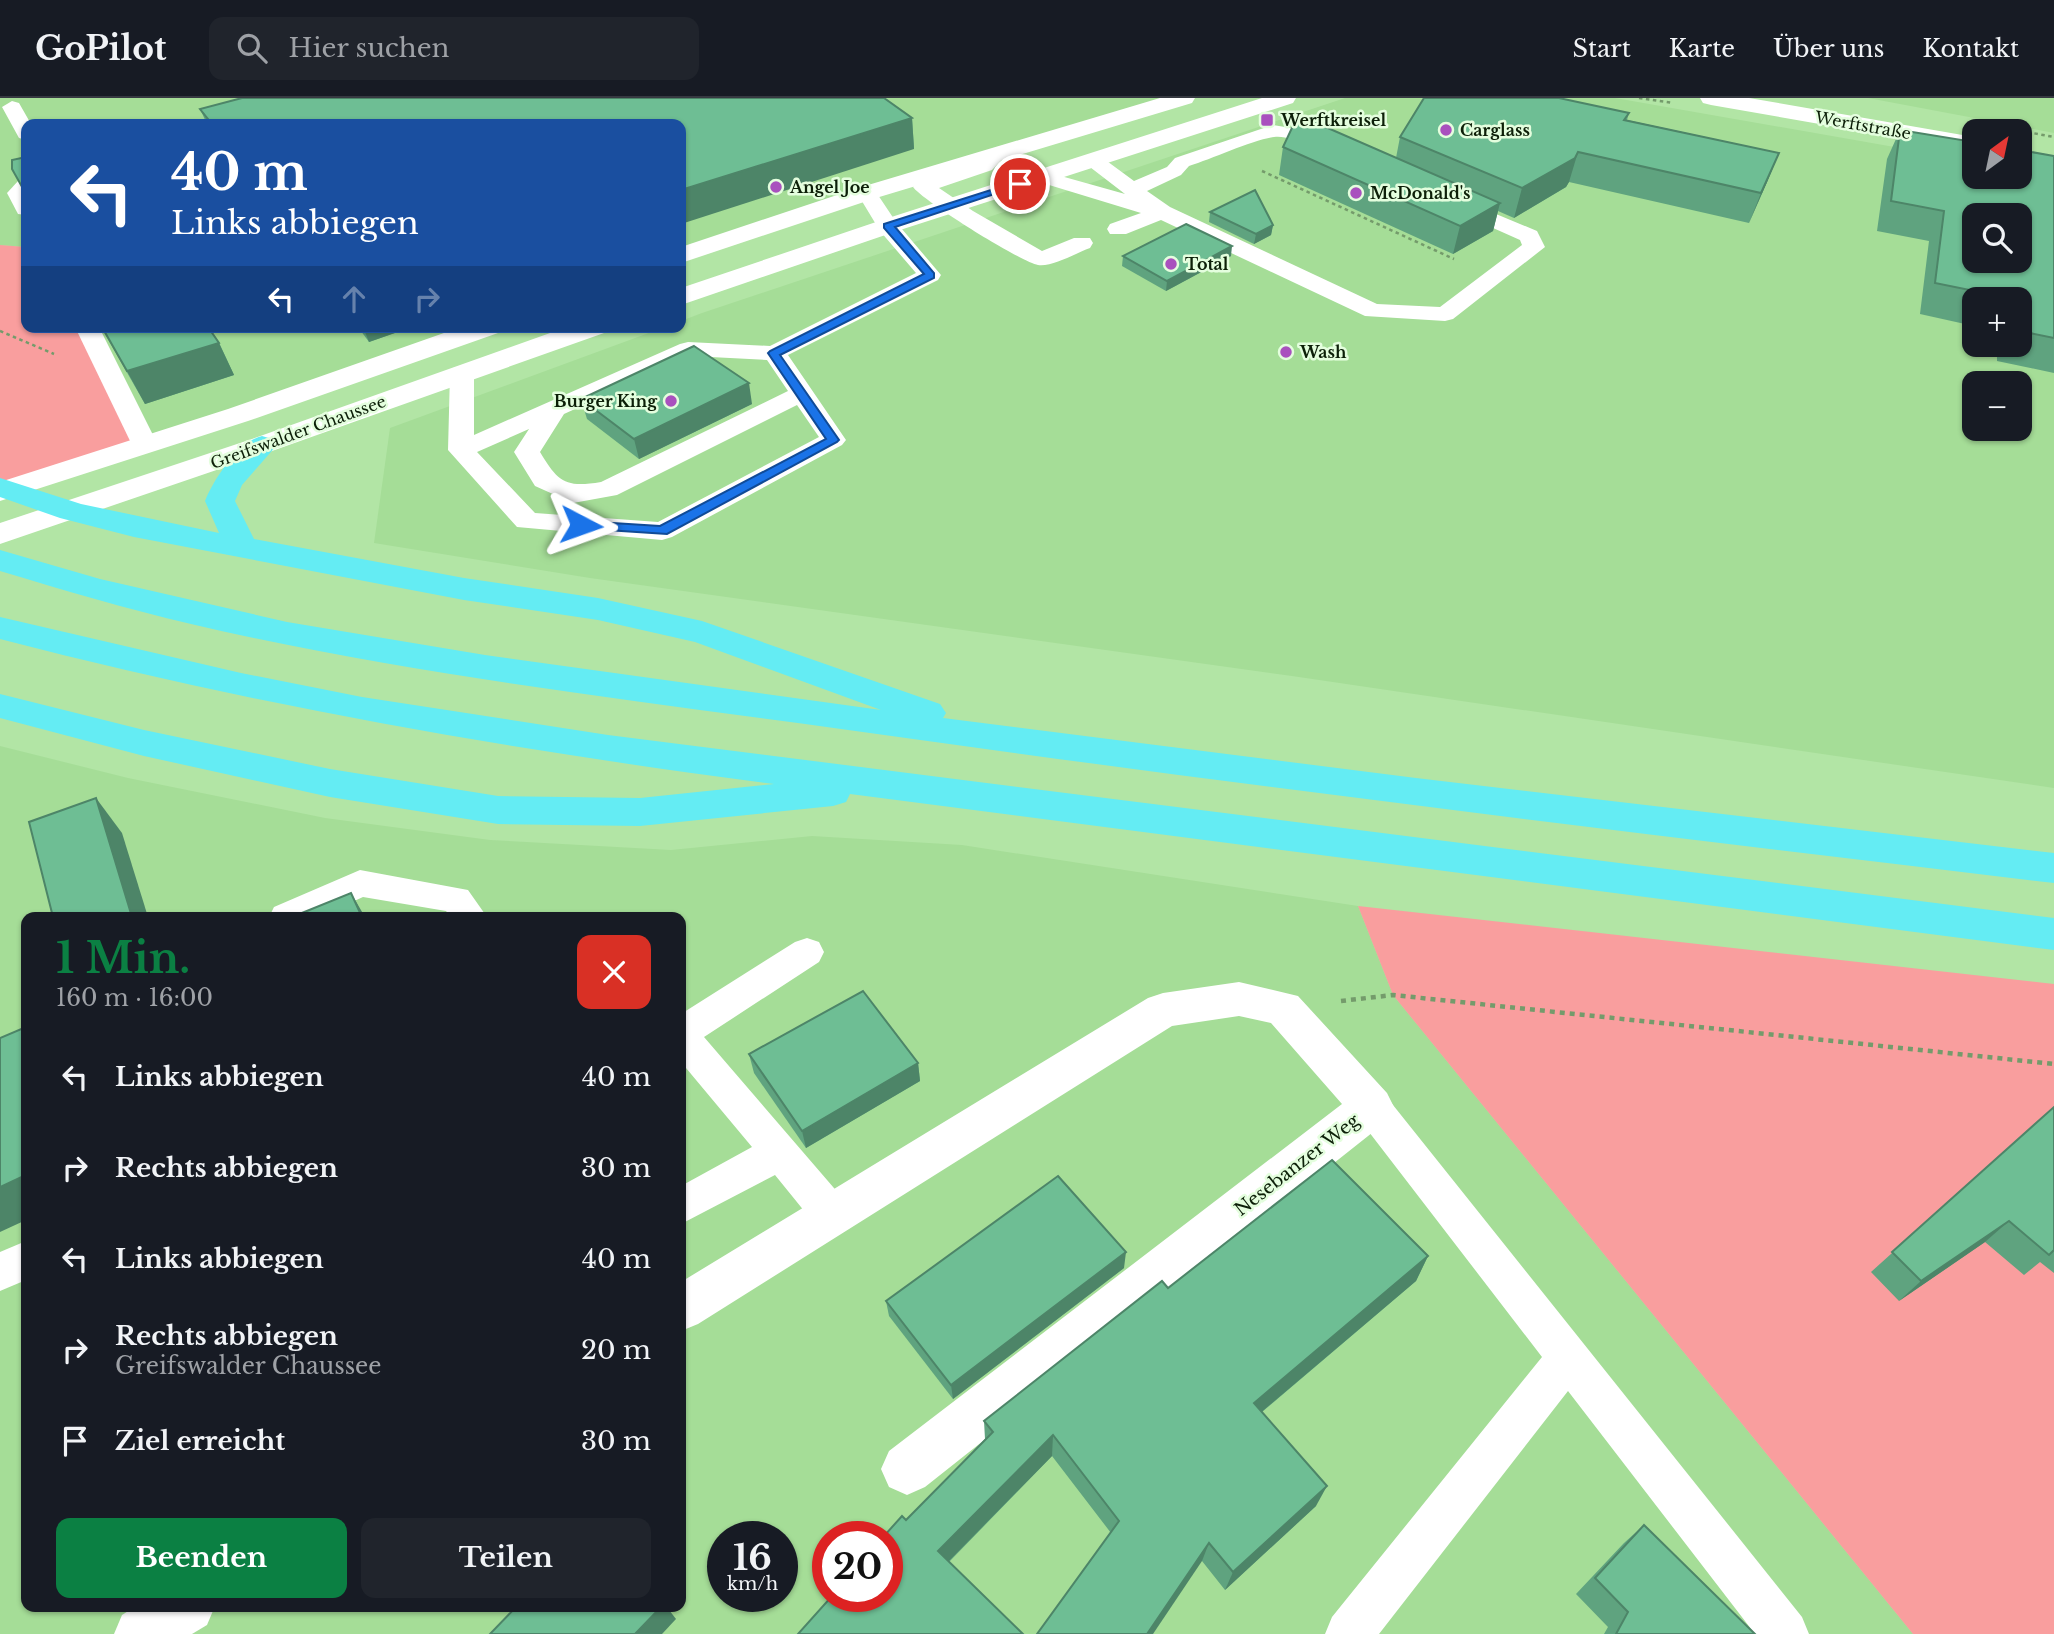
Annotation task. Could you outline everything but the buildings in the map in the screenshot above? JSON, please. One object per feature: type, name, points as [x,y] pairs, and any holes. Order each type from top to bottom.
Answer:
[{"type":"highway","points":[[241,546],[220,501],[228,482],[262,445]]},
{"type":"highway","points":[[3,489],[71,511],[134,527],[464,589],[598,610],[702,632],[1003,740]]},
{"type":"highway","points":[[0,560],[228,621],[421,656],[1003,740],[2054,868]]},
{"type":"highway","points":[[0,628],[177,673],[393,714],[885,786],[2054,934]]},
{"type":"highway","points":[[0,706],[144,743],[330,783],[498,810],[640,812],[885,786]]},
{"type":"main road","points":[[686,296],[888,226],[1285,98]]},
{"type":"main road","name":"Werftstraße","points":[[1711,98],[1962,142]]},
{"type":"main road","points":[[686,253],[867,193],[1177,99]]},
{"type":"main road","name":"Greifswalder Chaussee","points":[[3,489],[145,445],[472,333]]},
{"type":"main road","name":"Greifswalder Chaussee","points":[[0,534],[262,445],[577,333]]},
{"type":"main road","points":[[686,1305],[1163,1010],[1239,999],[1283,1009]]},
{"type":"main road","name":"Nesebanzer Weg","points":[[907,1469],[1371,1107],[1283,1009]]},
{"type":"main road","points":[[141,1634],[178,1612]]},
{"type":"lane","points":[[12,107],[21,124]]},
{"type":"lane","points":[[1132,190],[1174,171],[1182,162],[1273,131],[1296,134],[1345,155]]},
{"type":"lane","points":[[997,154],[985,166],[923,187],[950,206],[1041,259],[1082,243]]},
{"type":"lane","points":[[1093,160],[1162,212]]},
{"type":"lane","points":[[1043,177],[1162,212],[1373,311],[1445,314],[1534,247],[1529,236],[1431,193]]},
{"type":"lane","points":[[461,450],[688,349],[774,353],[930,275],[888,226],[867,193]]},
{"type":"lane","points":[[1118,229],[1162,212]]},
{"type":"lane","points":[[90,333],[145,445]]},
{"type":"lane","points":[[462,373],[461,450],[527,521],[662,531],[832,440],[774,353]]},
{"type":"lane","points":[[554,409],[527,452],[544,480],[573,495],[608,489],[801,394]]},
{"type":"lane","points":[[297,912],[360,883],[456,899],[466,912]]},
{"type":"lane","points":[[686,1032],[807,952]]},
{"type":"lane","points":[[686,1041],[832,1216]]},
{"type":"lane","points":[[1371,1107],[1785,1634]]},
{"type":"lane","points":[[686,1203],[780,1152]]},
{"type":"lane","points":[[0,1272],[21,1262]]},
{"type":"lane","points":[[1349,1634],[1568,1358]]},
{"type":"path","points":[[1220,149],[1243,163],[1493,277]]},
{"type":"path","points":[[1283,1009],[1393,995],[2054,1064]]},
{"type":"shaded area","points":[[0,98],[1170,98],[686,253],[686,119],[21,119],[21,247],[0,245]]},
{"type":"shaded area","points":[[1345,98],[1615,98],[1962,159],[1962,189],[2032,189],[2032,176],[2054,175],[2054,788],[1292,676],[590,578],[374,543],[390,428],[649,333],[686,333],[686,319],[702,313]]},
{"type":"shaded area","points":[[1868,98],[2054,98],[2054,133],[2032,129],[2032,119],[1980,119]]},
{"type":"shaded area","points":[[0,245],[21,247],[21,333],[90,333],[145,445],[0,487]]},
{"type":"shaded area","points":[[90,333],[471,333],[145,445]]},
{"type":"shaded area","points":[[0,746],[128,778],[325,818],[490,840],[671,850],[812,836],[962,845],[1358,906],[1393,995],[1913,1634],[0,1634]]},
{"type":"shaded area","points":[[1358,906],[2054,984],[2054,1634],[1913,1634],[1393,995]]},
{"type":"place","name":"Werftkreisel","points":[[1267,120]]},
{"type":"place","name":"Carglass","points":[[1446,130]]},
{"type":"place","name":"Angel Joe","points":[[776,187]]},
{"type":"place","name":"McDonald's","points":[[1356,193]]},
{"type":"place","name":"Total","points":[[1171,264]]},
{"type":"place","name":"Wash","points":[[1286,352]]},
{"type":"place","name":"Burger King","points":[[671,401]]},
{"type":"route","points":[[581,525],[662,531],[832,440],[774,353],[930,275],[888,226],[1020,184]]}]
